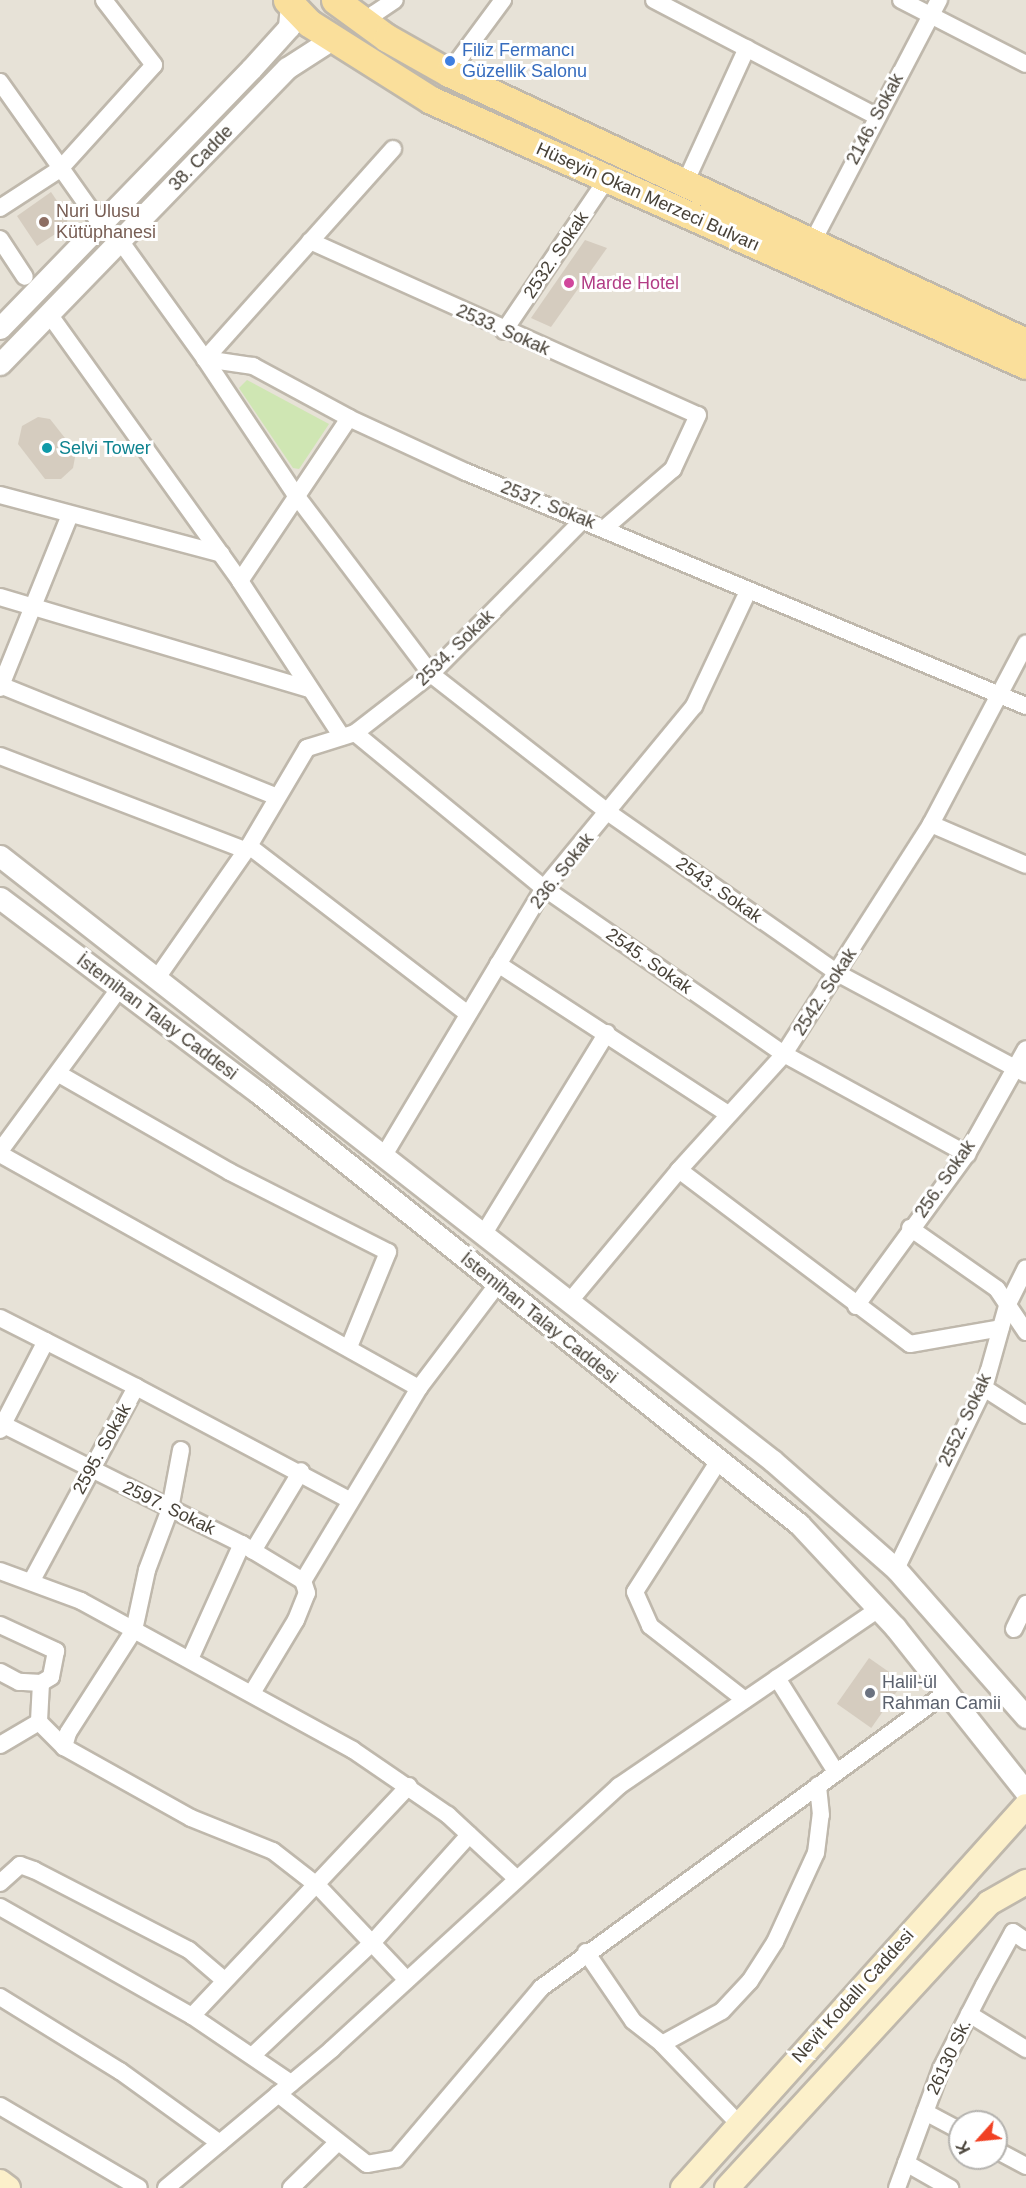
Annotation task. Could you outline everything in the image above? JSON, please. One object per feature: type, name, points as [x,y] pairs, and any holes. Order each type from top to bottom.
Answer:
[{"type":"main road","name":"Hüseyin Okan Merzeci Bulvarı","points":[[335,0],[371,20],[449,73],[814,239],[1026,342]]},
{"type":"main road","name":"Hüseyin Okan Merzeci Bulvarı","points":[[289,3],[332,39],[431,100],[1026,365]]},
{"type":"main road","points":[[1026,1805],[1026,1829]]},
{"type":"main road","name":"Nevit Kodallı Caddesi","points":[[683,2188],[738,2123],[1026,1805]]},
{"type":"main road","points":[[727,2188],[989,1903],[1026,1882]]},
{"type":"main road","points":[[0,2182],[8,2188]]},
{"type":"street","points":[[0,208],[60,169],[154,65],[105,0]]},
{"type":"street","points":[[357,0],[371,20],[395,0]]},
{"type":"street","points":[[449,73],[503,0]]},
{"type":"street","points":[[654,0],[876,116]]},
{"type":"street","points":[[901,0],[1026,64]]},
{"type":"street","name":"2146. Sokak","points":[[814,239],[876,116],[939,0]]},
{"type":"street","name":"38. Cadde","points":[[3,321],[102,226],[289,27],[289,3]]},
{"type":"street","name":"38. Cadde","points":[[0,364],[121,242],[287,68],[332,39]]},
{"type":"street","points":[[686,181],[747,48]]},
{"type":"street","points":[[0,82],[102,226]]},
{"type":"street","points":[[121,242],[205,359],[393,149]]},
{"type":"street","name":"2532. Sokak","points":[[504,331],[607,179]]},
{"type":"street","points":[[0,240],[25,277]]},
{"type":"street","name":"2533. Sokak","points":[[310,241],[504,331],[698,416],[696,429],[673,469],[606,527]]},
{"type":"street","name":"2545. Sokak","points":[[49,314],[240,581],[308,690],[348,735],[544,888],[784,1054],[967,1154]]},
{"type":"street","name":"2537. Sokak","points":[[205,359],[253,366],[349,418],[583,520],[606,527],[748,591],[1026,706]]},
{"type":"street","name":"2543. Sokak","points":[[205,359],[295,494],[432,674],[609,813],[839,974],[1019,1070]]},
{"type":"street","points":[[240,581],[295,494],[349,418]]},
{"type":"street","points":[[0,495],[69,517],[221,554]]},
{"type":"street","points":[[69,517],[0,686],[275,796],[247,848],[157,978]]},
{"type":"street","name":"2534. Sokak","points":[[275,796],[307,748],[348,735],[432,674],[583,520]]},
{"type":"street","name":"236. Sokak","points":[[383,1157],[544,888],[609,813],[694,706],[748,591]]},
{"type":"street","points":[[0,597],[308,690]]},
{"type":"street","name":"2542. Sokak","points":[[570,1302],[679,1170],[784,1054],[839,974],[931,824],[1002,697],[1026,644]]},
{"type":"street","points":[[0,756],[247,848],[468,1014]]},
{"type":"street","points":[[931,824],[1026,865]]},
{"type":"street","name":"İstemihan Talay Caddesi","points":[[0,856],[773,1461],[896,1569],[1026,1718]]},
{"type":"street","name":"İstemihan Talay Caddesi","points":[[2,905],[259,1093],[718,1462],[799,1524],[878,1609],[1026,1792]]},
{"type":"street","points":[[498,964],[728,1114]]},
{"type":"street","points":[[119,989],[59,1074],[6,1132],[0,1152],[419,1388]]},
{"type":"street","points":[[483,1235],[607,1033]]},
{"type":"street","name":"256. Sokak","points":[[856,1306],[910,1228],[967,1154],[1019,1070],[1026,1049]]},
{"type":"street","points":[[59,1074],[230,1172],[388,1252],[349,1347]]},
{"type":"street","points":[[679,1170],[856,1306],[910,1344],[1001,1328]]},
{"type":"street","points":[[910,1228],[997,1289],[1026,1332]]},
{"type":"street","name":"2552. Sokak","points":[[896,1569],[984,1388],[1007,1306],[1026,1268]]},
{"type":"street","points":[[252,1693],[296,1620],[308,1593],[303,1581],[351,1501],[419,1388],[497,1285]]},
{"type":"street","name":"2595. Sokak","points":[[0,1318],[136,1387],[31,1582]]},
{"type":"street","points":[[1,1426],[46,1341]]},
{"type":"street","points":[[136,1387],[301,1471],[351,1501]]},
{"type":"street","points":[[984,1388],[1026,1415]]},
{"type":"street","name":"2597. Sokak","points":[[1,1426],[247,1547],[303,1581]]},
{"type":"street","points":[[64,1747],[68,1733],[134,1629],[147,1570],[170,1509],[181,1450]]},
{"type":"street","points":[[718,1462],[635,1592],[650,1626],[745,1700]]},
{"type":"street","points":[[190,1659],[247,1547],[301,1471]]},
{"type":"street","points":[[0,1571],[81,1601],[252,1693],[409,1786],[469,1835],[517,1879]]},
{"type":"street","points":[[1014,1629],[1026,1604]]},
{"type":"street","points":[[166,2188],[291,2083],[619,1786],[878,1609]]},
{"type":"street","points":[[0,1625],[56,1651],[51,1677],[40,1683],[19,1682],[0,1672]]},
{"type":"street","points":[[777,1678],[836,1772]]},
{"type":"street","points":[[40,1683],[39,1722],[64,1747],[191,1818],[273,1851],[318,1886],[407,1980]]},
{"type":"street","points":[[278,2094],[337,2143],[367,2164],[396,2159],[541,1988],[586,1952],[947,1692]]},
{"type":"street","points":[[0,1746],[39,1722]]},
{"type":"street","points":[[662,2044],[722,2011],[750,1981],[775,1942],[816,1853],[821,1815],[818,1785]]},
{"type":"street","points":[[192,2016],[224,1980],[318,1886],[409,1786]]},
{"type":"street","points":[[252,2056],[373,1942],[469,1835]]},
{"type":"street","points":[[0,1883],[20,1865],[34,1869],[189,1950],[224,1980]]},
{"type":"street","points":[[0,1907],[192,2016],[291,2083]]},
{"type":"street","name":"26130 Sk.","points":[[897,2188],[925,2112],[969,2014],[1020,1937]]},
{"type":"street","points":[[586,1952],[633,2021],[662,2044],[738,2123]]},
{"type":"street","points":[[0,1997],[120,2072],[220,2143]]},
{"type":"street","points":[[969,2014],[1026,2049]]},
{"type":"street","points":[[0,2106],[139,2188]]},
{"type":"street","points":[[925,2112],[948,2124]]},
{"type":"street","points":[[291,2188],[337,2143]]},
{"type":"street","points":[[1008,2156],[1026,2166]]},
{"type":"street","points":[[906,2163],[950,2188]]},
{"type":"shaded area","points":[[0,0],[1026,0],[1026,2188],[0,2188]]},
{"type":"green space","points":[[247,380],[329,424],[299,469],[293,468],[239,388]]},
{"type":"building","name":"Nuri Ulusu Kütüphanesi","points":[[51,192],[68,217],[66,227],[37,246],[17,216]]},
{"type":"building","name":"Marde Hotel","points":[[585,240],[607,248],[551,327],[531,318]]},
{"type":"building","name":"Selvi Tower","points":[[38,417],[50,419],[76,452],[73,468],[61,479],[45,479],[18,444],[22,426]]},
{"type":"building","name":"Halil-ül Rahman Camii","points":[[869,1658],[903,1682],[871,1728],[837,1704]]},
{"type":"place","name":"Filiz Fermancı Güzellik Salonu","points":[[450,61]]},
{"type":"place","name":"Nuri Ulusu Kütüphanesi","points":[[44,222]]},
{"type":"place","name":"Marde Hotel","points":[[569,283]]},
{"type":"place","name":"Selvi Tower","points":[[47,448]]},
{"type":"place","name":"Halil-ül Rahman Camii","points":[[870,1693]]}]
